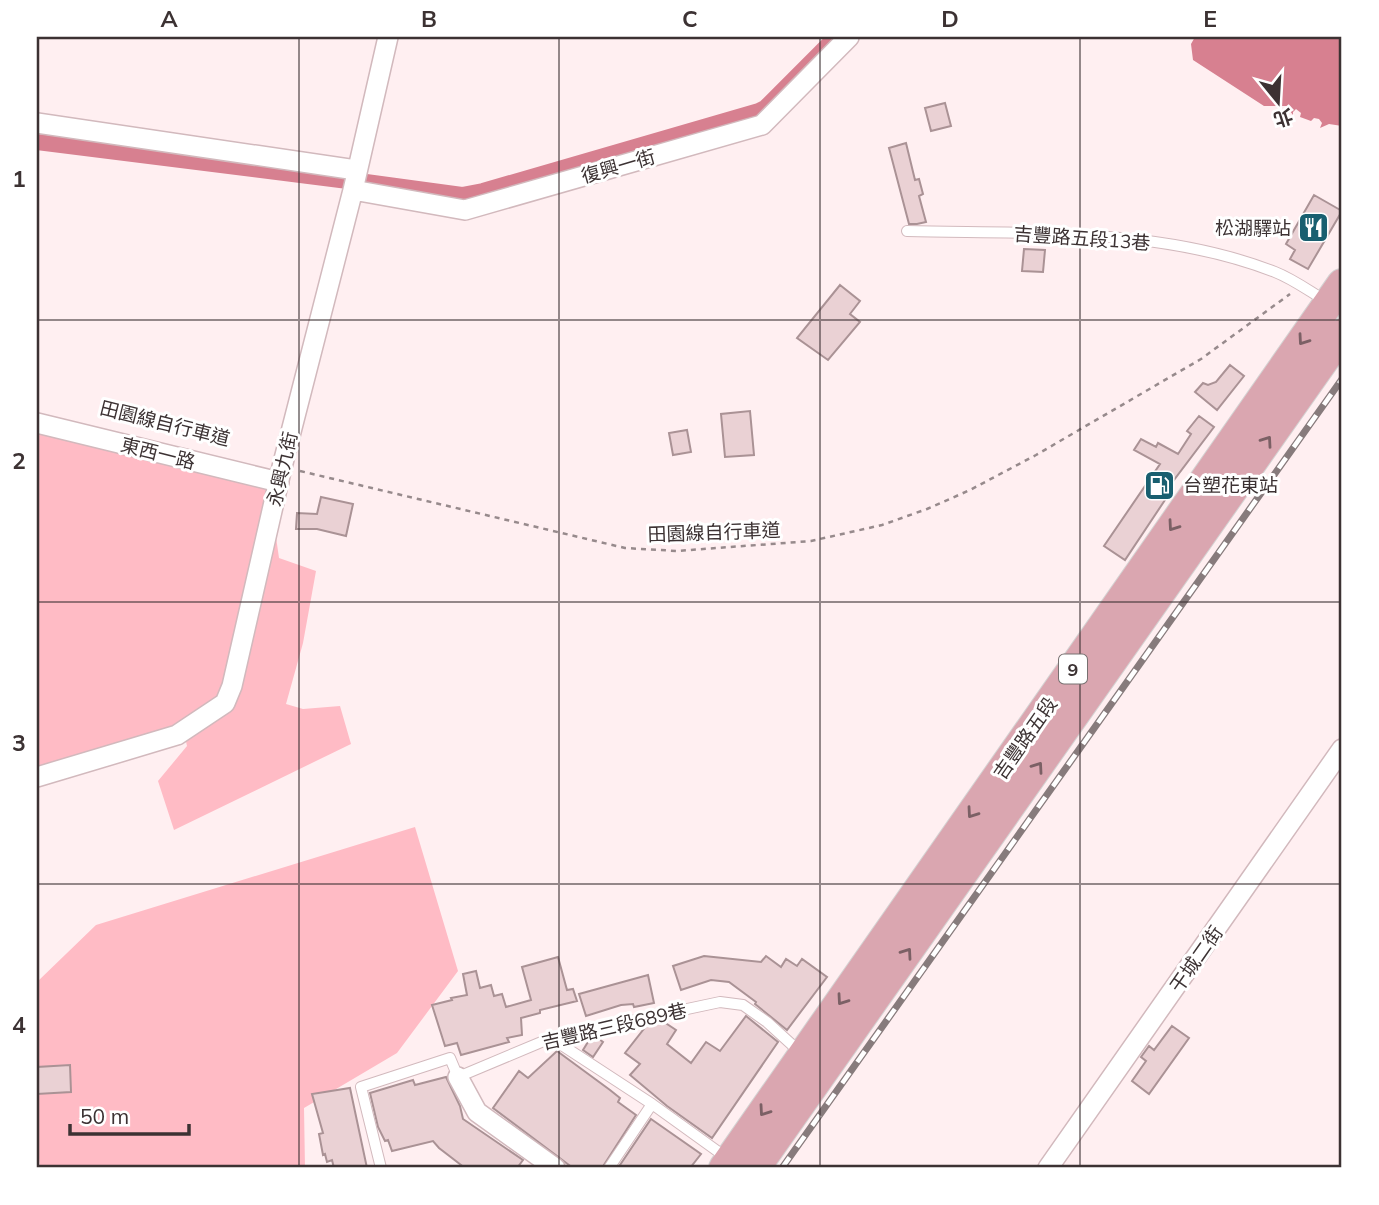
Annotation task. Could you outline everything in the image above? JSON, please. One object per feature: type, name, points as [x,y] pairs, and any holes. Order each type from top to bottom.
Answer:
[{"type":"main road","name":"吉豐路五段","points":[[814,1062],[1336,293]]},
{"type":"main road","name":"吉豐路五段","points":[[814,1062],[1342,334]]},
{"type":"main road","name":"9","points":[[736,1166],[814,1062]]},
{"type":"street","name":"永興九街","points":[[37,777],[177,735],[225,703],[232,686],[280,474],[353,190],[388,37]]},
{"type":"street","name":"復興一街","points":[[353,190],[465,210],[762,125],[849,37]]},
{"type":"street","points":[[37,123],[356,170]]},
{"type":"street","name":"東西一路","points":[[37,423],[280,474]]},
{"type":"street","name":"干城二街","points":[[1048,1168],[1342,749]]},
{"type":"street","points":[[458,1077],[477,1111],[555,1168]]},
{"type":"lane","name":"吉豐路五段13巷","points":[[907,231],[1142,240],[1236,259],[1277,272],[1301,286],[1336,293]]},
{"type":"lane","name":"吉豐路三段689巷","points":[[458,1077],[551,1038],[720,1002],[743,1005],[814,1062]]},
{"type":"lane","points":[[551,1038],[652,1104],[736,1166]]},
{"type":"lane","points":[[382,1168],[361,1087],[450,1058],[458,1077]]},
{"type":"lane","points":[[609,1168],[652,1104]]},
{"type":"path","name":"田園線自行車道","points":[[280,474],[625,548],[677,551],[811,541],[882,525],[971,490],[1201,359],[1301,286]]},
{"type":"shaded area","points":[[1195,37],[1342,37],[1342,126],[1329,124],[1320,128],[1322,123],[1319,119],[1314,118],[1311,121],[1300,117],[1301,113],[1296,109],[1293,115],[1286,106],[1264,106],[1193,60],[1191,44]]},
{"type":"shaded area","points":[[37,428],[269,488],[279,558],[316,571],[303,643],[286,704],[303,709],[340,706],[351,744],[174,830],[158,781],[187,746],[185,737],[37,775]]},
{"type":"shaded area","points":[[415,827],[458,971],[397,1053],[304,1108],[305,1168],[40,1168],[37,1138],[37,982],[96,925]]},
{"type":"building","points":[[945,103],[951,126],[931,131],[925,108]]},
{"type":"building","points":[[906,143],[915,180],[919,179],[923,194],[919,196],[926,222],[917,224],[909,224],[889,148]]},
{"type":"building","name":"松湖驛站","points":[[1314,195],[1342,211],[1308,269],[1290,259],[1295,250],[1286,244]]},
{"type":"building","points":[[1024,249],[1045,250],[1043,272],[1022,271]]},
{"type":"building","points":[[840,285],[860,301],[850,314],[860,322],[828,360],[797,338]]},
{"type":"building","points":[[1230,365],[1244,376],[1217,410],[1195,392],[1203,383],[1208,385],[1216,382]]},
{"type":"building","points":[[750,411],[754,455],[725,457],[721,414]]},
{"type":"building","points":[[1199,416],[1214,427],[1168,488],[1171,491],[1125,560],[1104,546],[1160,464],[1134,450],[1141,439],[1156,447],[1158,443],[1178,454],[1191,434],[1187,431]]},
{"type":"building","points":[[687,430],[691,452],[673,455],[669,433]]},
{"type":"building","points":[[321,497],[353,504],[346,536],[317,529],[296,529],[297,513],[317,514]]},
{"type":"building","points":[[704,956],[761,962],[766,956],[781,967],[786,959],[797,966],[802,959],[827,977],[787,1030],[729,982],[711,980],[681,990],[673,966]]},
{"type":"building","points":[[558,957],[567,990],[573,989],[577,1001],[540,1010],[540,1013],[521,1018],[522,1035],[507,1038],[509,1042],[461,1055],[457,1043],[445,1046],[432,1005],[467,995],[463,974],[476,971],[480,988],[491,985],[494,996],[502,994],[506,1007],[531,1000],[522,967]]},
{"type":"building","points":[[648,975],[654,1003],[634,1007],[633,1004],[621,1005],[586,1016],[579,994]]},
{"type":"building","points":[[746,1016],[778,1042],[712,1138],[630,1075],[640,1064],[625,1053],[647,1025],[664,1022],[676,1030],[667,1044],[691,1063],[706,1042],[720,1051]]},
{"type":"building","points":[[1172,1026],[1189,1038],[1149,1094],[1132,1081],[1146,1061],[1141,1057],[1149,1046],[1154,1050]]},
{"type":"building","points":[[595,1036],[603,1042],[593,1057],[583,1050],[591,1037]]},
{"type":"building","points":[[557,1051],[620,1098],[618,1102],[636,1115],[602,1168],[573,1168],[493,1108],[519,1071],[528,1078]]},
{"type":"building","points":[[70,1065],[71,1092],[37,1094],[37,1067]]},
{"type":"building","points":[[446,1077],[463,1119],[523,1160],[517,1168],[465,1168],[433,1141],[392,1151],[378,1127],[370,1093],[413,1080],[415,1085]]},
{"type":"building","points":[[350,1088],[367,1168],[334,1168],[332,1160],[327,1162],[325,1154],[323,1155],[319,1134],[323,1133],[312,1094]]},
{"type":"building","points":[[651,1119],[701,1154],[690,1168],[618,1168]]},
{"type":"waterway","points":[[366,182],[462,195],[759,111],[836,37]]},
{"type":"waterway","points":[[37,142],[348,181]]},
{"type":"railway","points":[[782,1168],[1342,379]]},
{"type":"place","name":"松湖驛站","points":[[1314,228]]},
{"type":"place","name":"台塑花東站","points":[[1160,485]]}]
